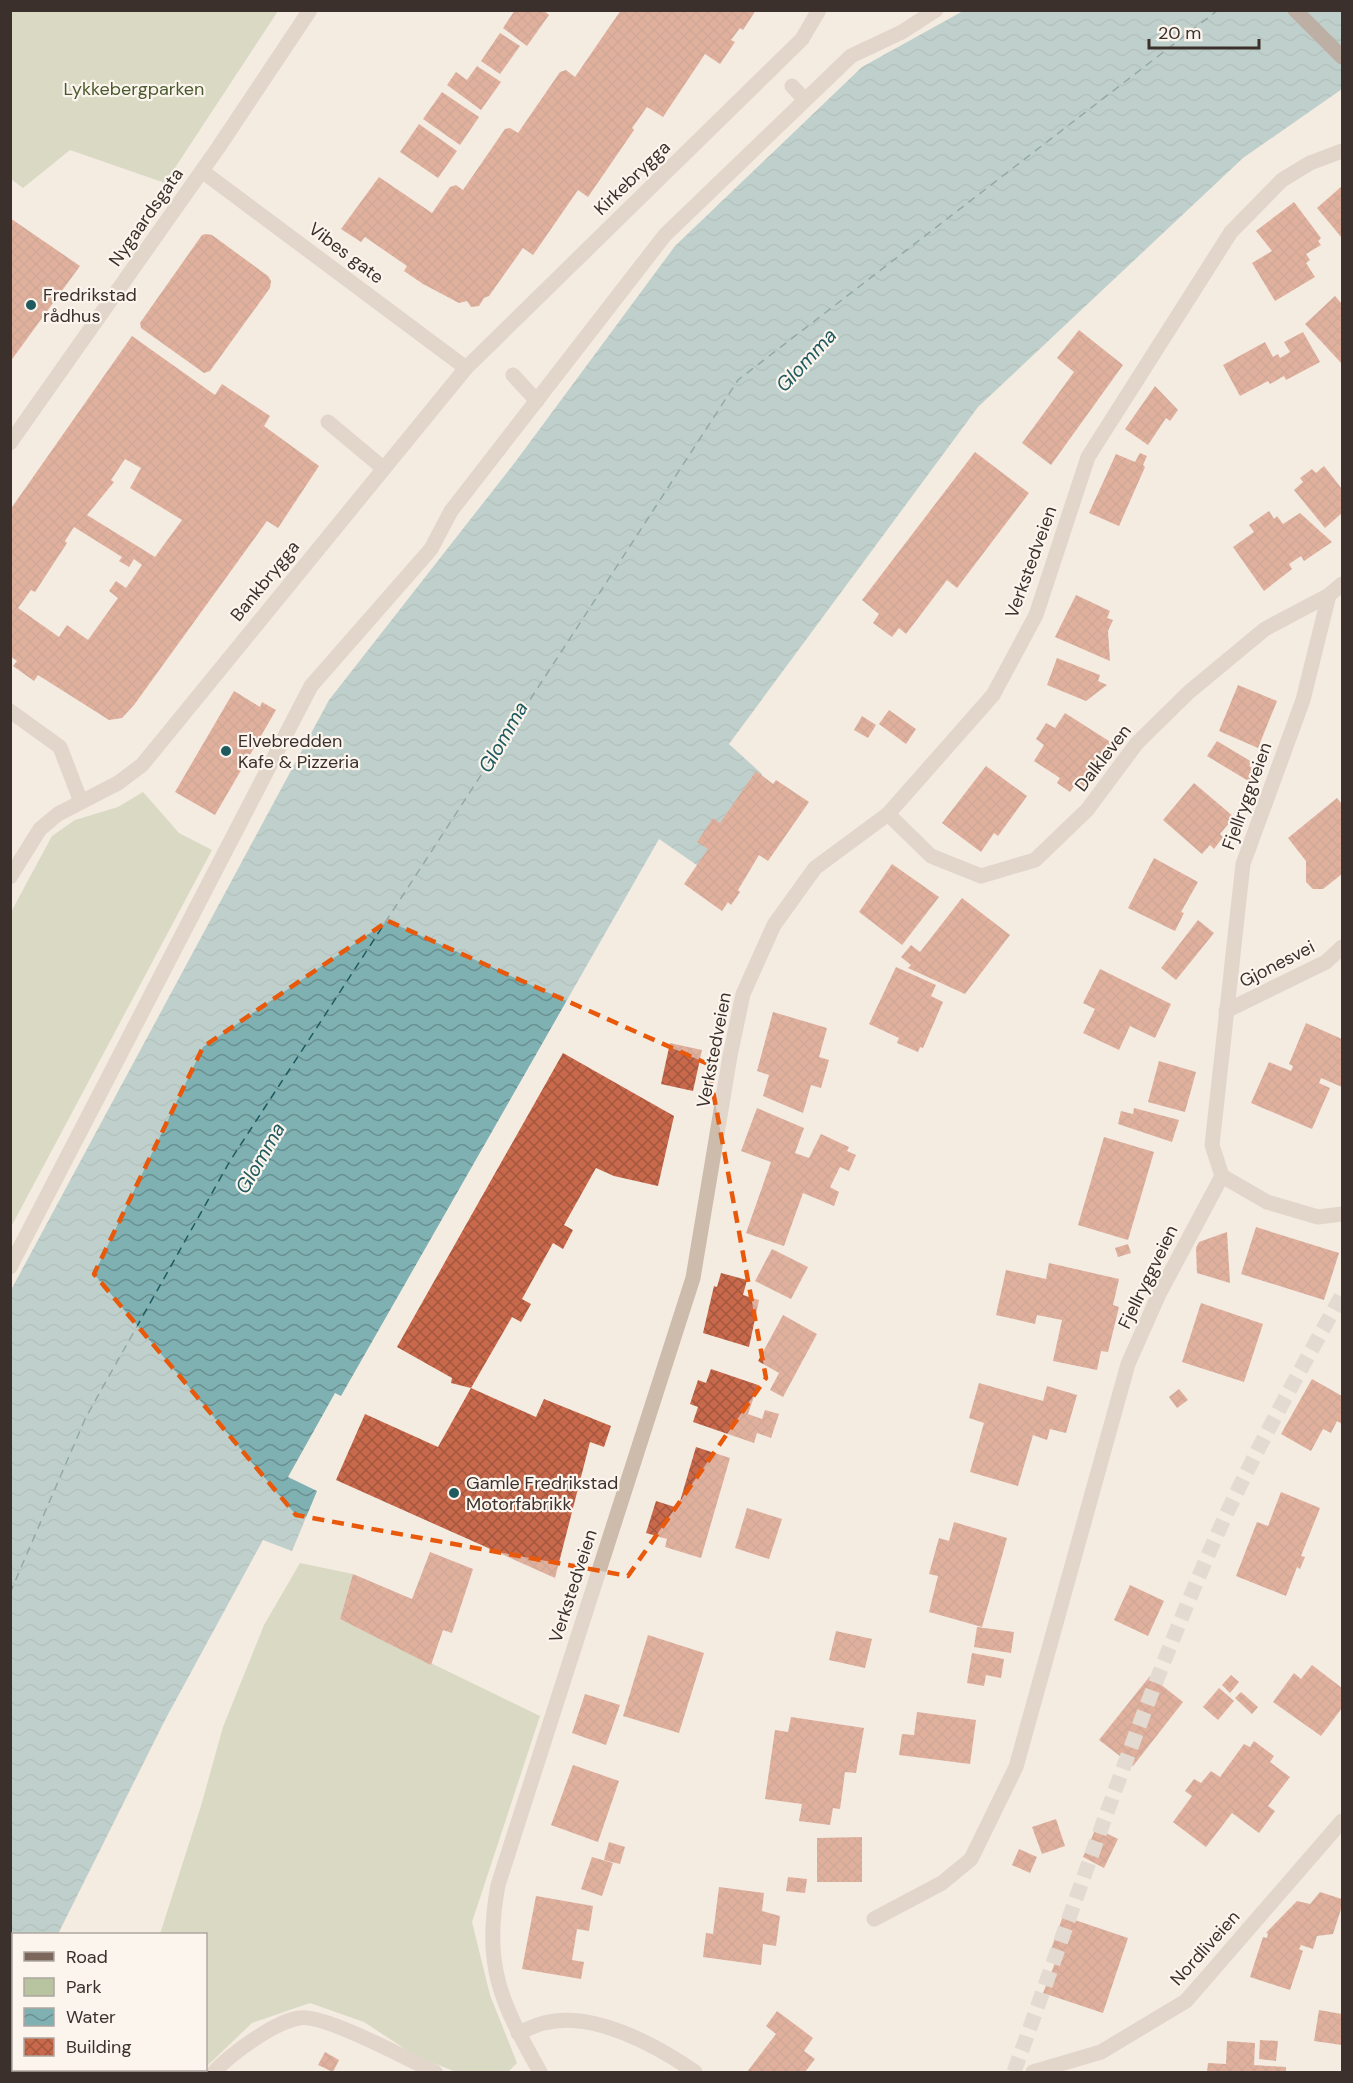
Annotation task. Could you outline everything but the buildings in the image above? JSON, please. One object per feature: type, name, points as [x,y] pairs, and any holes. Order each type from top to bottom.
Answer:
[{"type":"main road","points":[[1295,10],[1342,57]]},
{"type":"street","name":"Nygaardsgata","points":[[10,443],[202,171],[310,10]]},
{"type":"street","name":"Kirkebrygga","points":[[466,368],[802,39],[819,10]]},
{"type":"street","points":[[10,1267],[311,686],[431,549],[451,511],[665,235],[851,56],[902,32],[936,10]]},
{"type":"street","points":[[792,86],[804,99]]},
{"type":"street","name":"Verkstedveien","points":[[540,2073],[503,2000],[492,1961],[491,1922],[498,1885],[693,1278],[743,994],[774,925],[815,868],[888,814],[993,695],[1036,615],[1088,457],[1231,232],[1282,180],[1310,164],[1342,152]]},
{"type":"street","name":"Vibes gate","points":[[202,171],[466,368]]},
{"type":"street","name":"Bankbrygga","points":[[10,877],[40,829],[58,814],[118,783],[142,765],[466,368]]},
{"type":"street","points":[[513,375],[537,401]]},
{"type":"street","points":[[328,422],[383,468]]},
{"type":"street","name":"Dalkleven","points":[[888,814],[930,856],[981,876],[1035,860],[1087,810],[1137,742],[1189,692],[1265,629],[1329,595],[1342,584]]},
{"type":"street","name":"Fjellryggveien","points":[[874,1919],[942,1883],[971,1859],[1016,1767],[1128,1364],[1159,1294],[1222,1176],[1212,1145],[1243,864],[1303,700],[1329,595]]},
{"type":"street","points":[[10,711],[60,747],[81,802]]},
{"type":"street","name":"Gjonesvei","points":[[1226,1011],[1326,962],[1342,947]]},
{"type":"street","points":[[1222,1176],[1268,1202],[1318,1217],[1342,1214]]},
{"type":"street","name":"Nordliveien","points":[[1033,2073],[1101,2052],[1186,2001],[1342,1821]]},
{"type":"street","points":[[214,2073],[270,2029],[300,2017],[333,2025],[435,2073]]},
{"type":"street","points":[[518,2033],[544,2022],[578,2020],[629,2034],[694,2073]]},
{"type":"highlighted area","points":[[388,921],[708,1064],[766,1378],[628,1576],[296,1515],[94,1274],[203,1047]]},
{"type":"green space","name":"Lykkebergparken","points":[[10,11],[278,11],[165,183],[70,150],[23,188],[11,179]]},
{"type":"green space","points":[[143,792],[179,833],[212,850],[11,1227],[11,912],[52,836],[75,820],[118,807]]},
{"type":"green space","points":[[300,1563],[353,1574],[340,1619],[540,1716],[472,1922],[490,1995],[517,2063],[508,2072],[456,2072],[416,2056],[364,2022],[310,2003],[252,2023],[207,2066],[207,1933],[160,1933],[201,1806],[223,1727],[264,1625]]},
{"type":"water","name":"Glomma","points":[[963,11],[1342,11],[1342,89],[1243,158],[978,407],[729,744],[762,774],[701,868],[659,839],[341,1396],[335,1393],[288,1477],[317,1491],[292,1551],[263,1540],[165,1720],[58,1933],[12,1933],[12,2071],[84,2072],[11,2072],[11,1290],[329,700],[516,461],[675,246],[862,67]]},
{"type":"ferry route","points":[[10,1593],[86,1417],[230,1161],[738,380],[1218,10]]},
{"type":"tunnel","points":[[1014,2072],[1110,1803],[1188,1603],[1245,1475],[1342,1295]]},
{"type":"place","name":"Fredrikstad rådhus","points":[[31,305]]},
{"type":"place","name":"Elvebredden Kafe & Pizzeria","points":[[226,751]]},
{"type":"place","name":"Gamle Fredrikstad Motorfabrikk","points":[[454,1493]]}]
